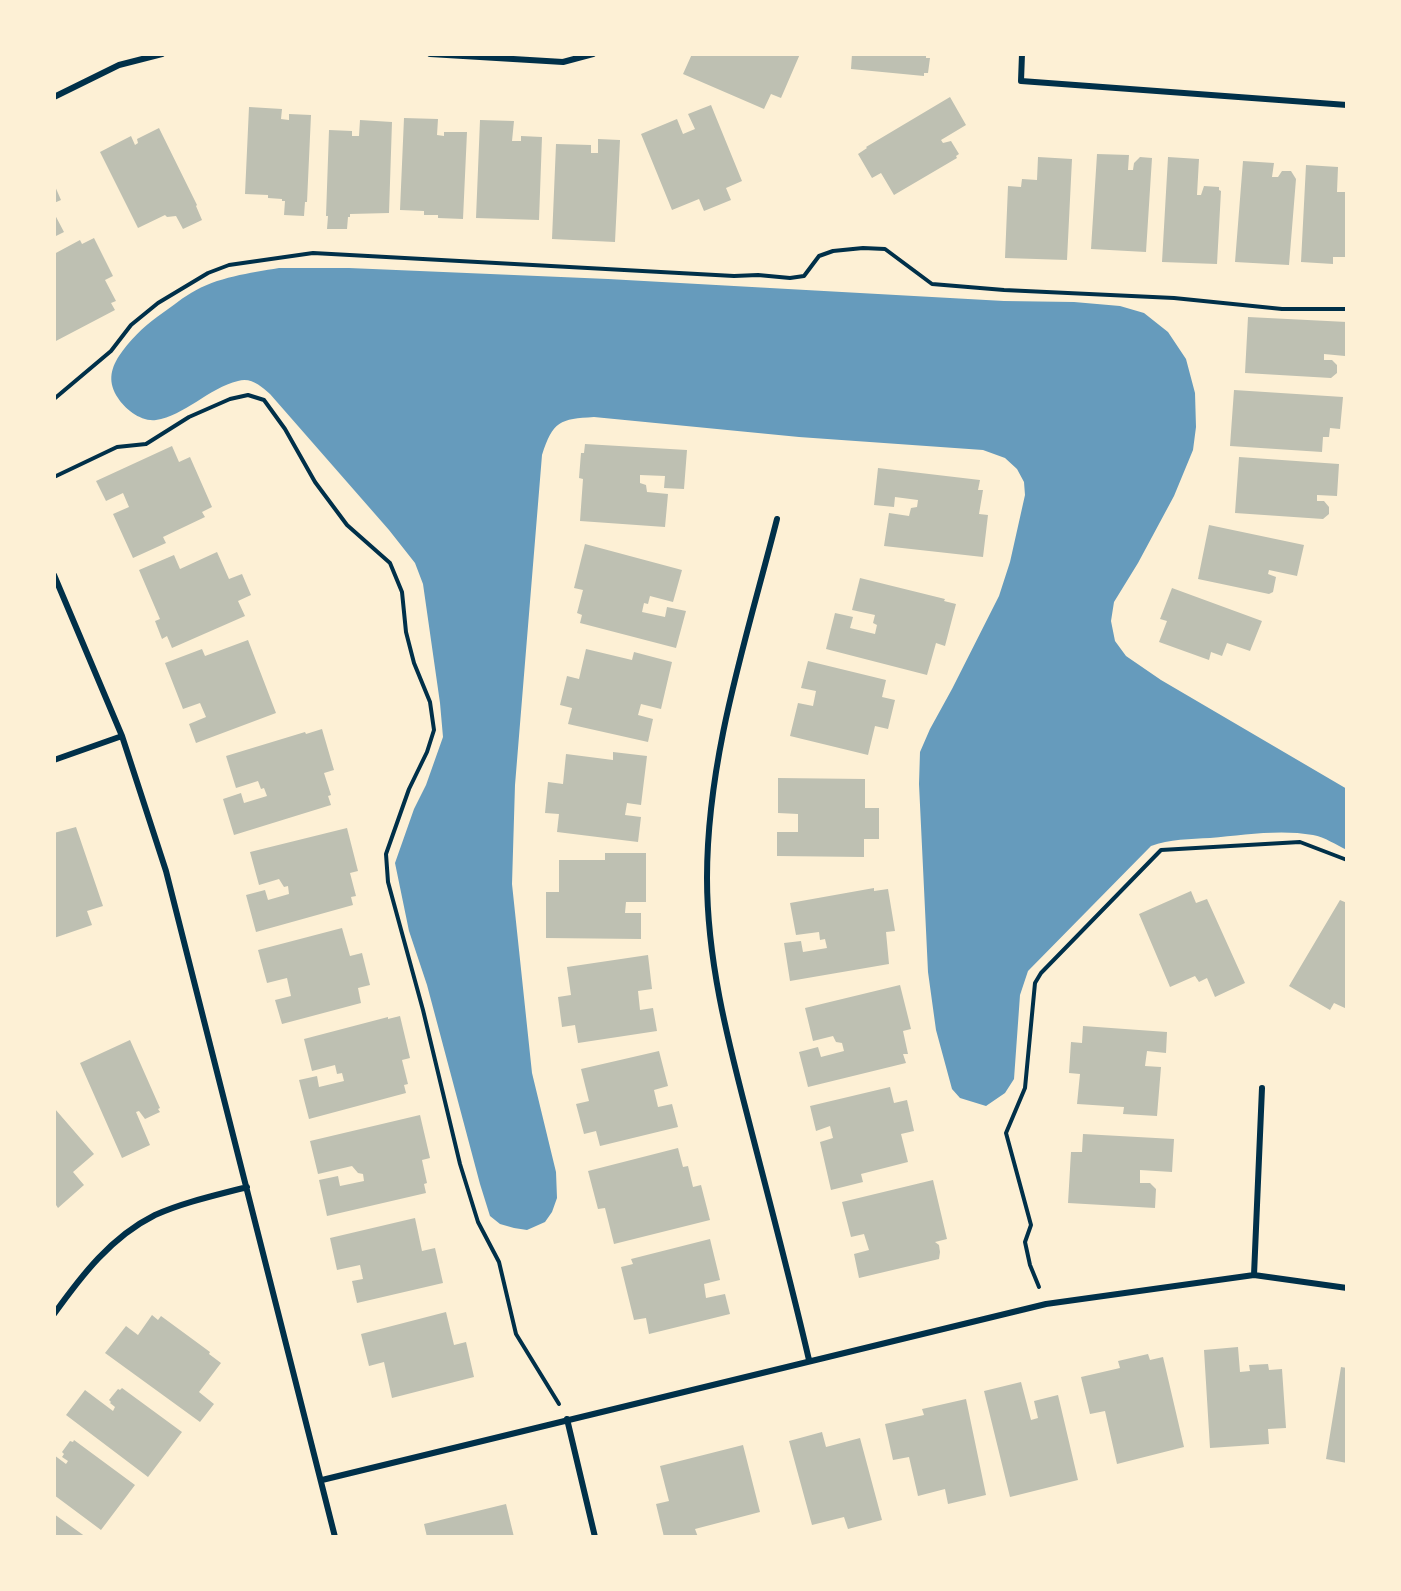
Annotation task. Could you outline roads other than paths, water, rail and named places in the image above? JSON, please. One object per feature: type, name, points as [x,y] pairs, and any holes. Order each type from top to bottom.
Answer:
[{"type":"street","points":[[54,97],[119,64],[162,54]]},
{"type":"street","points":[[430,54],[563,62],[593,54]]},
{"type":"street","points":[[1022,54],[1021,81],[1347,105]]},
{"type":"street","points":[[777,519],[718,759],[708,836],[708,914],[712,953],[728,1037],[809,1360]]},
{"type":"street","points":[[54,575],[122,736],[166,871],[335,1537]]},
{"type":"street","points":[[54,760],[122,736]]},
{"type":"street","points":[[1254,1275],[1262,1088]]},
{"type":"street","points":[[54,1314],[81,1277],[127,1232],[155,1215],[247,1186]]},
{"type":"street","points":[[322,1480],[1047,1304],[1254,1275],[1347,1288]]},
{"type":"street","points":[[567,1419],[595,1537]]},
{"type":"water","points":[[279,268],[349,268],[608,279],[1004,301],[1074,302],[1120,306],[1144,313],[1168,332],[1186,359],[1195,393],[1196,427],[1193,450],[1174,496],[1114,602],[1111,621],[1115,641],[1126,656],[1161,680],[1347,789],[1347,850],[1326,839],[1300,833],[1262,833],[1180,840],[1151,846],[1028,971],[1020,995],[1014,1079],[1005,1093],[986,1106],[960,1098],[952,1089],[936,1030],[928,972],[919,784],[920,752],[999,596],[1010,562],[1025,495],[1024,482],[1017,469],[1005,458],[983,450],[799,437],[594,417],[573,419],[559,424],[550,435],[542,455],[515,785],[512,884],[532,1073],[556,1172],[557,1198],[545,1222],[527,1230],[500,1224],[490,1216],[480,1184],[427,985],[409,931],[395,863],[443,737],[423,584],[415,563],[270,394],[256,383],[243,380],[227,385],[177,413],[156,420],[139,417],[129,410],[118,398],[113,387],[112,371],[123,350],[147,325],[178,302],[191,293],[223,279]]}]
